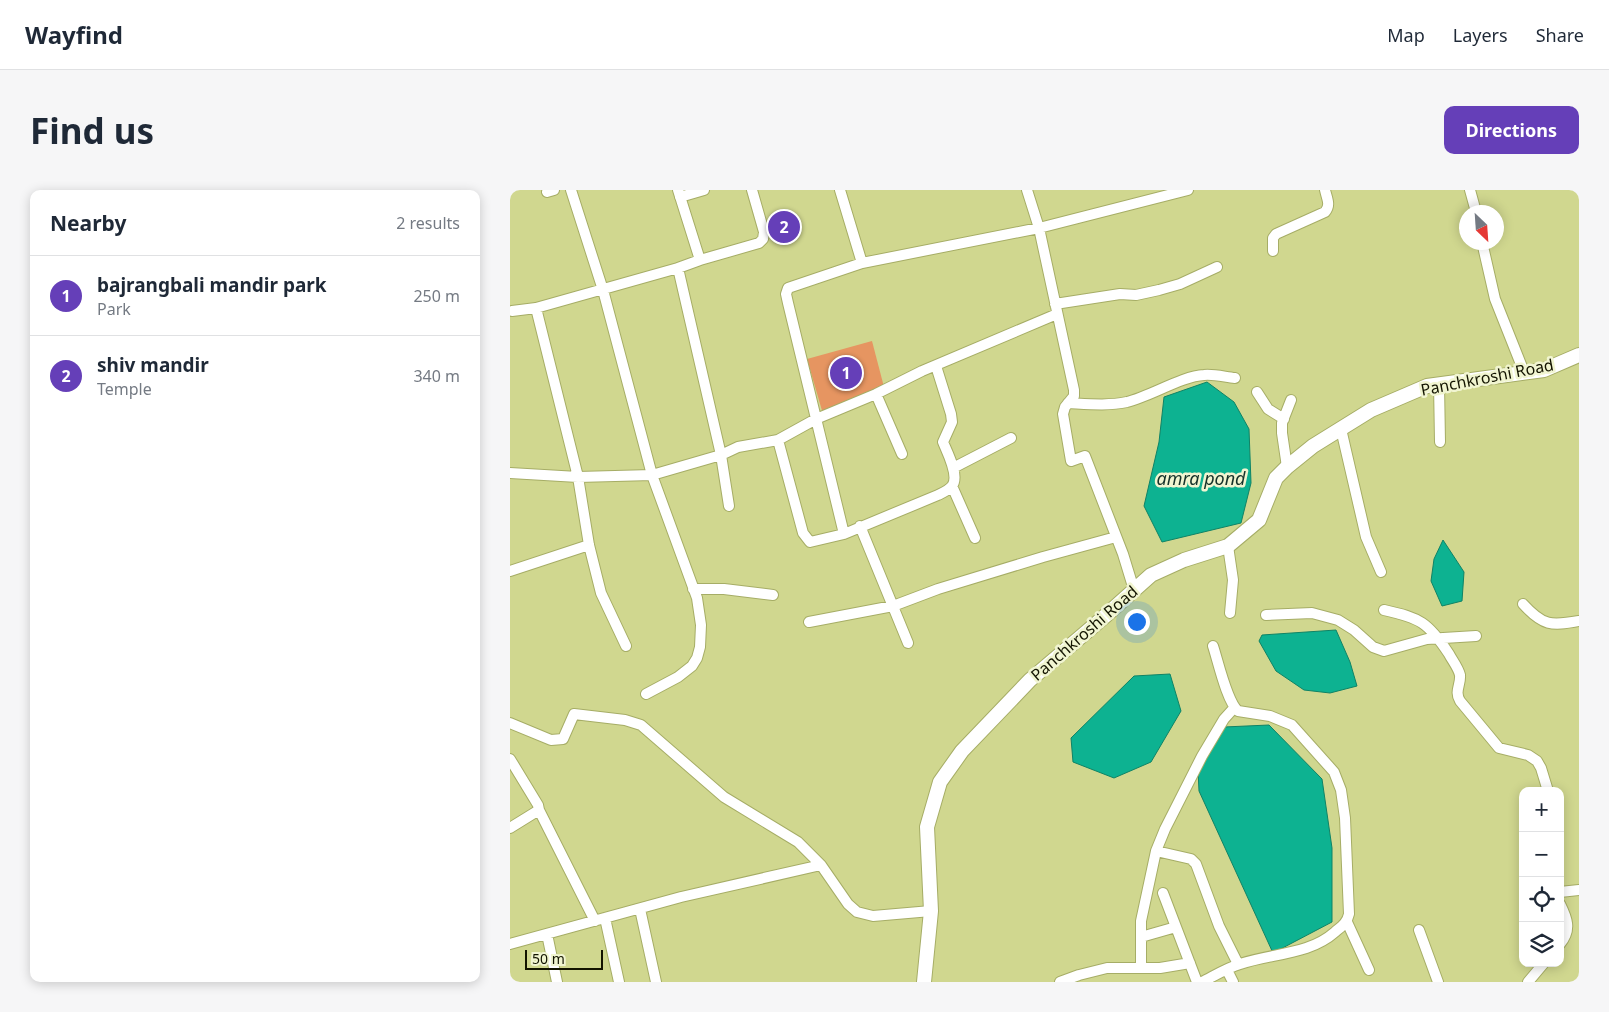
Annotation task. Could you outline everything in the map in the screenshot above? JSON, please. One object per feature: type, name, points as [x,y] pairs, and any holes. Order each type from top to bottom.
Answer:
[{"type":"street","points":[[571,190],[604,290],[652,475],[693,589],[701,625],[698,658],[692,666],[678,678],[646,694]]},
{"type":"street","points":[[700,260],[679,194],[704,190]]},
{"type":"street","points":[[512,311],[536,308],[604,290],[759,243],[763,239],[764,232],[752,190]]},
{"type":"street","points":[[840,190],[862,263]]},
{"type":"street","points":[[1028,190],[1039,228],[1074,390],[1074,396],[1063,414],[1071,461],[1085,456],[1134,590]]},
{"type":"street","points":[[844,534],[786,294],[788,288],[862,263],[1039,228],[1188,190]]},
{"type":"street","points":[[1273,250],[1273,238],[1276,234],[1325,212],[1329,207],[1329,203],[1324,190]]},
{"type":"street","points":[[1470,190],[1474,205]]},
{"type":"street","points":[[1484,250],[1495,298],[1524,372]]},
{"type":"street","points":[[510,473],[578,477],[652,475],[721,455],[738,447],[778,440],[816,420],[876,394],[1056,309],[1120,294],[1136,295],[1159,290],[1180,284],[1217,267]]},
{"type":"street","points":[[678,268],[721,455],[729,506]]},
{"type":"street","points":[[536,308],[578,477],[589,545],[601,593],[626,646]]},
{"type":"street","name":"Panchkroshi Road","points":[[924,982],[931,911],[927,826],[940,782],[962,751],[1030,680],[1151,575],[1184,560],[1228,546],[1259,520],[1276,478],[1313,446],[1372,410],[1427,386],[1544,370],[1579,355]]},
{"type":"street","points":[[778,440],[803,533],[810,542],[844,534],[938,495],[952,486],[955,479],[943,442],[952,422],[936,366]]},
{"type":"street","points":[[1068,403],[1104,404],[1127,402],[1157,392],[1189,378],[1204,375],[1235,378]]},
{"type":"street","points":[[1439,384],[1440,442]]},
{"type":"street","points":[[1257,392],[1268,409],[1284,419]]},
{"type":"street","points":[[876,394],[902,454]]},
{"type":"street","points":[[1287,468],[1282,433],[1284,419],[1291,400]]},
{"type":"street","points":[[1341,429],[1366,537],[1381,572]]},
{"type":"street","points":[[953,468],[1011,438]]},
{"type":"street","points":[[952,486],[975,538]]},
{"type":"street","points":[[860,526],[908,643]]},
{"type":"street","points":[[809,622],[893,606],[938,589],[1116,537]]},
{"type":"street","points":[[510,572],[589,545]]},
{"type":"street","points":[[1228,546],[1233,580],[1230,613]]},
{"type":"street","points":[[693,589],[724,589],[773,595]]},
{"type":"street","points":[[1523,604],[1532,614],[1548,624],[1579,622]]},
{"type":"street","points":[[1384,610],[1417,618],[1428,625],[1460,674],[1457,693],[1460,701],[1499,748],[1528,755],[1537,761],[1547,787]]},
{"type":"street","points":[[1266,615],[1312,613],[1338,620],[1354,630],[1373,647],[1384,651],[1427,639],[1476,636]]},
{"type":"street","points":[[1202,982],[1238,964],[1261,957],[1305,950],[1326,940],[1347,922],[1349,914],[1345,818],[1342,790],[1334,772],[1292,725],[1270,716],[1238,711],[1234,708],[1213,646]]},
{"type":"street","points":[[1141,968],[1141,921],[1156,851],[1202,756],[1224,719],[1234,708]]},
{"type":"street","points":[[510,723],[551,740],[563,739],[574,714],[626,720],[641,725],[724,797],[798,842],[821,865],[848,904],[857,912],[873,916],[931,911]]},
{"type":"street","points":[[510,759],[538,805],[600,920],[619,982]]},
{"type":"street","points":[[510,828],[539,810]]},
{"type":"street","points":[[1156,851],[1191,859],[1196,864],[1219,926],[1238,964]]},
{"type":"street","points":[[510,944],[681,897],[821,865]]},
{"type":"street","points":[[1564,892],[1579,890]]},
{"type":"street","points":[[1164,893],[1197,982]]},
{"type":"street","points":[[640,908],[656,982]]},
{"type":"street","points":[[1564,913],[1568,929],[1564,936]]},
{"type":"street","points":[[1347,922],[1369,970]]},
{"type":"street","points":[[1141,936],[1176,927]]},
{"type":"street","points":[[1419,930],[1438,982]]},
{"type":"street","points":[[547,934],[557,982]]},
{"type":"street","points":[[1060,982],[1078,975],[1107,968],[1160,968],[1190,963]]},
{"type":"street","points":[[1528,982],[1541,967]]},
{"type":"street","points":[[1227,970],[1233,982]]},
{"type":"shaded area","points":[[872,341],[884,387],[823,414],[807,359]]},
{"type":"water","name":"amra pond","points":[[1207,382],[1234,402],[1249,429],[1251,483],[1241,523],[1162,542],[1144,506],[1159,442],[1164,397]]},
{"type":"water","points":[[1443,540],[1464,572],[1462,601],[1442,606],[1431,581],[1434,559]]},
{"type":"water","points":[[1336,630],[1350,662],[1357,686],[1330,693],[1304,690],[1276,671],[1259,641],[1262,635]]},
{"type":"water","points":[[1170,674],[1181,711],[1151,762],[1114,778],[1073,762],[1071,738],[1134,676]]},
{"type":"water","points":[[1269,725],[1322,779],[1332,848],[1332,922],[1273,953],[1199,791],[1198,770],[1224,727]]},
{"type":"place","name":"shiv mandir","points":[[784,227]]},
{"type":"place","name":"bajrangbali mandir park","points":[[846,373]]}]
